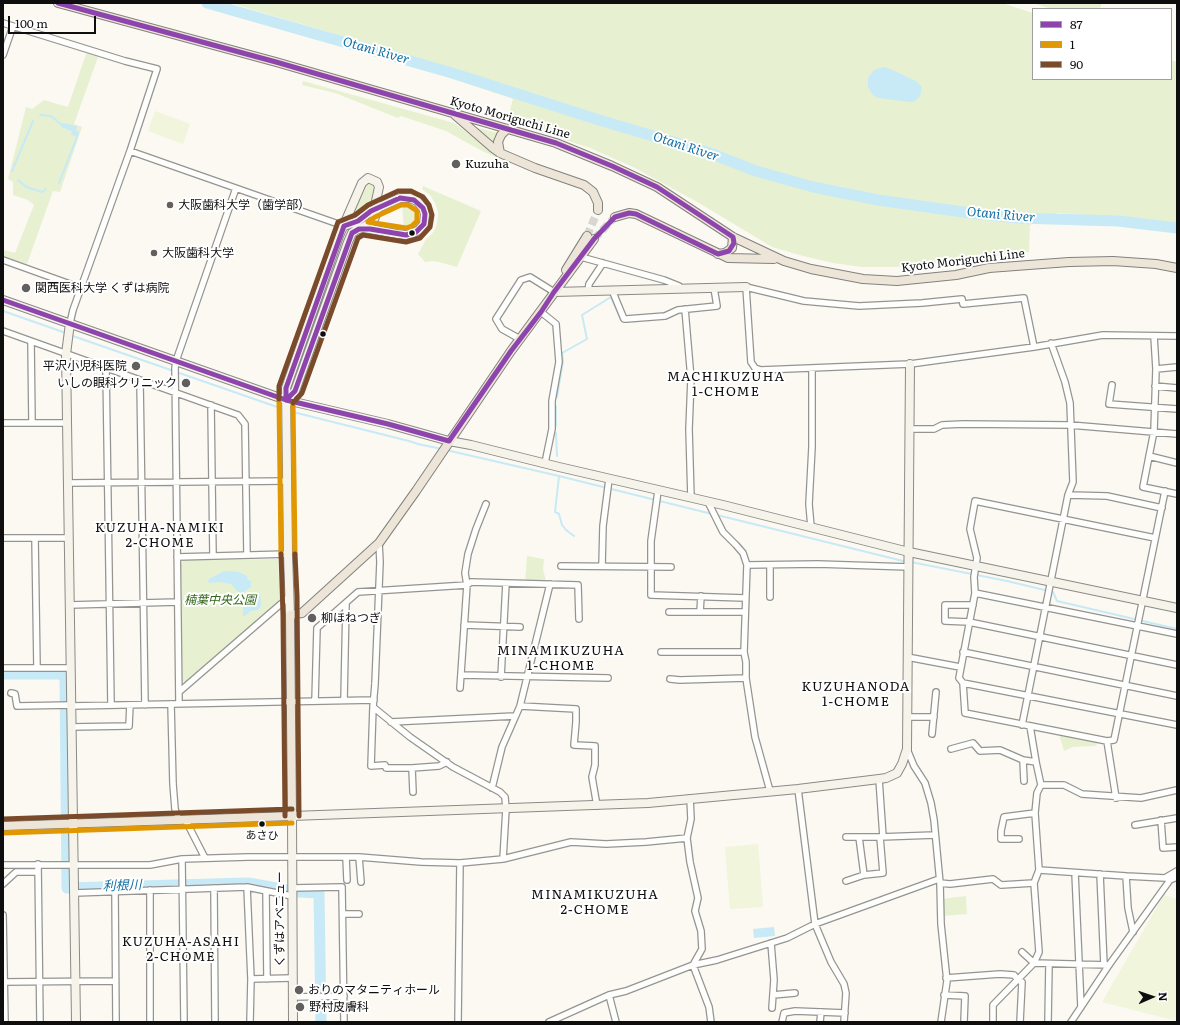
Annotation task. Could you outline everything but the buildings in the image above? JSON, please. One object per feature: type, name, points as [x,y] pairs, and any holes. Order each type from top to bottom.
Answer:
[{"type":"main road","name":"Kyoto Moriguchi Line","points":[[58,3],[276,62],[556,143],[619,169],[657,187],[733,237],[784,261],[810,269],[863,279],[897,281],[949,276],[997,268],[1070,262],[1113,261],[1156,264],[1177,268]]},
{"type":"main road","points":[[452,114],[500,153],[535,168],[584,185],[594,192],[598,203],[598,210]]},
{"type":"main road","points":[[500,153],[498,142],[501,135],[507,129]]},
{"type":"main road","points":[[615,217],[630,213],[636,214],[728,258],[770,258],[784,261]]},
{"type":"main road","points":[[718,254],[726,253],[732,248],[733,237]]},
{"type":"main road","points":[[3,826],[292,816],[290,615],[302,613],[379,543],[520,339],[541,312],[574,256],[590,238],[581,257],[554,292]]},
{"type":"street","points":[[3,23],[125,61],[157,69],[130,151],[80,288],[70,324],[66,354],[70,605],[70,668],[68,705],[71,728],[68,824],[74,865],[76,1022]]},
{"type":"street","points":[[3,55],[13,26]]},
{"type":"street","points":[[130,151],[344,226],[358,221],[377,208],[400,198],[414,200],[424,208],[424,224],[416,232],[406,235],[362,228]]},
{"type":"street","points":[[286,400],[295,391],[349,240],[356,230],[373,221],[375,217],[379,187],[372,179],[367,178],[362,183],[344,226],[286,388],[286,400],[288,481],[288,554],[290,615]]},
{"type":"street","points":[[179,704],[175,368],[176,361],[236,188]]},
{"type":"street","points":[[581,257],[664,280],[679,286],[680,289]]},
{"type":"street","points":[[3,260],[80,288]]},
{"type":"street","points":[[588,291],[589,284],[603,263]]},
{"type":"street","points":[[520,339],[502,328],[496,319],[521,280],[530,277],[554,292],[746,287],[804,301],[859,306],[922,303],[962,299],[962,304],[1024,298],[1034,347]]},
{"type":"street","points":[[746,287],[751,362],[755,368],[762,370],[910,364],[1034,347],[1103,335],[1177,336]]},
{"type":"street","points":[[612,290],[624,318],[626,319],[664,316],[678,310],[717,306],[714,288]]},
{"type":"street","points":[[3,300],[286,400],[388,424],[449,442],[471,445],[909,552],[1177,608]]},
{"type":"street","points":[[685,310],[691,379],[689,429],[691,498]]},
{"type":"street","points":[[541,312],[556,324],[559,362],[552,401],[552,429],[545,464]]},
{"type":"street","points":[[3,331],[238,415],[245,424],[247,555]]},
{"type":"street","points":[[1154,336],[1156,369],[1154,431],[1143,486],[1177,494]]},
{"type":"street","points":[[31,341],[32,422]]},
{"type":"street","points":[[1022,725],[1068,495],[1073,482],[1070,403],[1065,382],[1051,343]]},
{"type":"street","points":[[292,816],[648,803],[798,789],[886,778],[897,773],[907,749],[910,364]]},
{"type":"street","points":[[1156,369],[1177,367]]},
{"type":"street","points":[[106,368],[111,705]]},
{"type":"street","points":[[811,527],[809,504],[812,447],[812,368]]},
{"type":"street","points":[[140,381],[145,705]]},
{"type":"street","points":[[1155,386],[1177,388]]},
{"type":"street","points":[[1113,389],[1109,404],[1177,409]]},
{"type":"street","points":[[211,406],[213,556]]},
{"type":"street","points":[[3,422],[67,422]]},
{"type":"street","points":[[910,429],[934,429],[942,425],[963,424],[1070,425],[1177,434]]},
{"type":"street","points":[[1149,456],[1177,463]]},
{"type":"street","points":[[602,566],[603,526],[609,479]]},
{"type":"street","points":[[68,483],[288,481]]},
{"type":"street","points":[[658,491],[651,541],[651,595],[745,598]]},
{"type":"street","points":[[1155,538],[975,501],[970,529],[977,558],[974,577],[975,593],[959,678],[963,683],[965,713],[1107,741],[1114,740],[1165,491]]},
{"type":"street","points":[[1068,495],[1107,496],[1162,508]]},
{"type":"street","points":[[708,502],[723,532],[742,553],[747,565],[744,652],[746,662],[746,678],[755,737],[770,791]]},
{"type":"street","points":[[460,688],[467,585],[465,573],[468,554],[486,504]]},
{"type":"street","points":[[3,538],[69,538]]},
{"type":"street","points":[[35,538],[37,668]]},
{"type":"street","points":[[379,543],[380,562],[374,700],[372,707],[371,766],[385,765],[386,768],[412,768],[439,766],[447,762]]},
{"type":"street","points":[[177,557],[288,554]]},
{"type":"street","points":[[747,565],[818,564],[909,567]]},
{"type":"street","points":[[770,565],[770,597]]},
{"type":"street","points":[[561,566],[671,567]]},
{"type":"street","points":[[315,701],[317,628],[358,592],[467,585],[471,582],[578,585],[579,619]]},
{"type":"street","points":[[501,677],[506,583]]},
{"type":"street","points":[[492,788],[502,747],[520,706],[528,678],[550,584]]},
{"type":"street","points":[[975,593],[1177,634]]},
{"type":"street","points":[[179,692],[290,596]]},
{"type":"street","points":[[700,612],[701,596]]},
{"type":"street","points":[[70,605],[178,602]]},
{"type":"street","points":[[344,700],[346,604]]},
{"type":"street","points":[[973,605],[946,605],[945,621],[969,622],[1177,665]]},
{"type":"street","points":[[669,612],[745,612]]},
{"type":"street","points":[[464,625],[520,626]]},
{"type":"street","points":[[661,652],[744,652]]},
{"type":"street","points":[[964,652],[1177,696]]},
{"type":"street","points":[[908,657],[960,667]]},
{"type":"street","points":[[3,668],[70,668]]},
{"type":"street","points":[[461,675],[528,678],[608,678]]},
{"type":"street","points":[[670,679],[746,678]]},
{"type":"street","points":[[963,683],[1177,725]]},
{"type":"street","points":[[932,734],[936,692]]},
{"type":"street","points":[[11,693],[15,694],[17,706],[374,700]]},
{"type":"street","points":[[171,704],[175,809],[205,858]]},
{"type":"street","points":[[71,728],[129,726],[130,705]]},
{"type":"street","points":[[520,706],[576,709],[574,745],[595,746],[595,765],[592,777],[597,806]]},
{"type":"street","points":[[372,707],[410,737],[447,762],[500,792],[505,797],[506,809],[503,859]]},
{"type":"street","points":[[391,722],[515,716]]},
{"type":"street","points":[[907,717],[934,717]]},
{"type":"street","points":[[993,1022],[993,1005],[1034,963],[1039,950],[1034,883],[1038,870],[1036,793],[1041,785],[1030,726]]},
{"type":"street","points":[[1107,741],[1116,798]]},
{"type":"street","points":[[952,749],[973,743],[980,751],[1000,750],[1023,760],[1036,762]]},
{"type":"street","points":[[907,749],[914,766],[924,783],[931,803],[935,835],[946,978],[941,1022]]},
{"type":"street","points":[[1023,760],[1024,781]]},
{"type":"street","points":[[412,768],[412,792]]},
{"type":"street","points":[[846,881],[864,875],[884,873],[879,779]]},
{"type":"street","points":[[1041,785],[1064,785],[1082,794],[1116,798],[1140,798],[1177,790]]},
{"type":"street","points":[[798,789],[815,924],[831,962],[844,984],[846,992],[844,1022]]},
{"type":"street","points":[[690,798],[691,819],[687,838],[690,862],[698,898],[695,911],[701,931],[702,942],[702,950],[693,965]]},
{"type":"street","points":[[1020,839],[1001,839],[1001,830],[1004,817],[1036,814]]},
{"type":"street","name":"くずはアベニュー","points":[[292,816],[292,978],[294,1022]]},
{"type":"street","points":[[1135,825],[1177,818]]},
{"type":"street","points":[[1161,820],[1163,848],[1177,847]]},
{"type":"street","points":[[846,837],[935,835]]},
{"type":"street","points":[[858,837],[864,875]]},
{"type":"street","points":[[3,864],[150,865],[182,859],[248,857],[359,857],[421,862],[460,863],[503,859],[571,842],[606,844],[687,838]]},
{"type":"street","points":[[346,857],[347,880]]},
{"type":"street","points":[[359,857],[361,882]]},
{"type":"street","points":[[182,859],[184,1022]]},
{"type":"street","points":[[458,1022],[460,863]]},
{"type":"street","points":[[38,864],[40,1022]]},
{"type":"street","points":[[1038,870],[1165,878],[1177,871]]},
{"type":"street","points":[[3,884],[16,872],[38,872]]},
{"type":"street","points":[[1075,873],[1081,1008]]},
{"type":"street","points":[[1100,874],[1106,965]]},
{"type":"street","points":[[1126,876],[1128,908],[1133,932]]},
{"type":"street","points":[[1071,1022],[1106,965],[1133,932],[1170,880],[1177,877]]},
{"type":"street","points":[[550,1022],[609,995],[626,991],[693,965],[717,960],[787,938],[815,924],[939,881],[950,884],[993,879],[1001,885],[1034,883]]},
{"type":"street","points":[[74,893],[247,887],[292,892],[342,887],[344,1022]]},
{"type":"street","points":[[247,887],[251,979],[250,1022]]},
{"type":"street","points":[[214,888],[215,1022]]},
{"type":"street","points":[[150,890],[150,1022]]},
{"type":"street","points":[[266,890],[267,979]]},
{"type":"street","points":[[115,892],[116,1022]]},
{"type":"street","points":[[343,914],[359,914]]},
{"type":"street","points":[[3,915],[5,1022]]},
{"type":"street","points":[[771,943],[774,980],[772,1008]]},
{"type":"street","points":[[1022,952],[1034,963],[1106,965]]},
{"type":"street","points":[[1048,1022],[1049,964]]},
{"type":"street","points":[[693,965],[709,1007],[711,1022]]},
{"type":"street","points":[[946,978],[1000,974],[1014,975],[1022,982],[1020,1022]]},
{"type":"street","points":[[251,979],[292,978]]},
{"type":"street","points":[[4,982],[115,981]]},
{"type":"street","points":[[773,995],[795,993]]},
{"type":"street","points":[[609,995],[616,1022]]},
{"type":"street","points":[[944,995],[966,996],[964,1022]]},
{"type":"street","points":[[293,998],[344,996]]},
{"type":"street","points":[[782,1022],[784,1013],[795,1011],[845,1013]]},
{"type":"street","points":[[820,1022],[821,1012]]},
{"type":"green space","points":[[230,3],[1002,3],[1032,13],[1032,80],[1172,80],[1172,60],[1177,62],[1177,223],[1058,213],[1030,225],[1029,252],[924,265],[895,267],[862,267],[833,263],[772,247],[699,203],[633,167],[590,148],[507,121],[513,99],[445,76],[447,67]]},
{"type":"green space","points":[[1033,3],[1102,3],[1100,8],[1048,8]]},
{"type":"green space","points":[[88,53],[98,57],[74,124],[82,127],[60,192],[53,191],[27,264],[3,256],[3,250],[15,253],[34,205],[28,200],[13,195],[13,182],[8,179],[26,107],[32,109],[44,100],[68,107],[86,54]]},
{"type":"green space","points":[[303,81],[454,123],[500,156],[516,161],[500,159],[446,131],[401,116],[398,118],[335,93],[302,85]]},
{"type":"green space","points":[[155,111],[190,124],[183,144],[148,131]]},
{"type":"green space","points":[[471,126],[498,133],[495,146]]},
{"type":"green space","points":[[369,181],[375,183],[376,189],[373,196],[372,206],[354,218],[353,216],[366,184]]},
{"type":"green space","points":[[423,186],[481,211],[457,267],[439,262],[425,262],[418,254],[426,239],[432,234],[436,227],[438,217],[435,203],[430,195],[422,189]]},
{"type":"green space","points":[[406,201],[414,203],[421,211],[421,220],[416,228],[411,231],[404,231],[402,203]]},
{"type":"green space","points":[[527,556],[544,559],[543,570],[547,584],[525,584]]},
{"type":"green space","name":"楠葉中央公園","points":[[278,559],[280,600],[188,683],[182,681],[181,563],[184,560]]},
{"type":"green space","points":[[1059,734],[1100,742],[1095,746],[1073,747],[1064,751]]},
{"type":"green space","points":[[758,844],[763,907],[730,909],[725,847]]},
{"type":"green space","points":[[1164,895],[1177,899],[1177,1021],[1102,1002]]},
{"type":"green space","points":[[966,896],[967,914],[943,916],[942,899]]},
{"type":"water","points":[[883,67],[916,81],[922,87],[920,96],[915,101],[911,102],[878,98],[873,95],[868,87],[868,78],[874,70]]},
{"type":"water","points":[[63,123],[77,126],[76,130],[79,132],[78,137],[71,135],[72,131],[61,127]]},
{"type":"water","points":[[222,572],[239,572],[247,576],[248,580],[251,581],[251,587],[242,593],[239,593],[231,584],[219,582],[209,583],[209,579]]},
{"type":"water","points":[[260,592],[260,608],[250,611],[243,617],[244,604]]},
{"type":"water","points":[[774,927],[775,936],[754,938],[753,929]]},
{"type":"waterway","name":"Otani River","points":[[207,3],[452,73],[599,120],[707,152],[756,171],[813,187],[878,200],[970,213],[1018,218],[1118,221],[1177,228]]},
{"type":"waterway","points":[[40,115],[51,116],[62,125]]},
{"type":"waterway","points":[[12,171],[33,121]]},
{"type":"waterway","points":[[59,183],[77,137]]},
{"type":"waterway","points":[[18,180],[26,187],[42,192],[46,189]]},
{"type":"waterway","points":[[557,397],[563,361],[562,353],[587,339],[582,315],[611,297],[621,320]]},
{"type":"waterway","points":[[3,311],[66,333]]},
{"type":"waterway","points":[[70,335],[283,409]]},
{"type":"waterway","points":[[556,406],[556,426]]},
{"type":"waterway","points":[[289,411],[442,449]]},
{"type":"waterway","points":[[556,433],[557,456]]},
{"type":"waterway","points":[[446,450],[712,514]]},
{"type":"waterway","points":[[559,476],[555,512],[559,514],[562,525],[574,536]]},
{"type":"waterway","points":[[717,515],[907,562]]},
{"type":"waterway","points":[[911,562],[1007,581],[1053,592],[1057,601],[1177,629]]},
{"type":"waterway","name":"利根川","points":[[3,674],[61,674],[65,678],[67,888],[248,883],[300,892],[319,893],[321,1022]]},
{"type":"tunnel","points":[[587,236],[598,210]]},
{"type":"tunnel","points":[[594,239],[615,217]]},
{"type":"transit line","name":"87","points":[[3,300],[286,400],[388,424],[449,441],[554,292],[594,239],[615,217],[629,213],[636,214],[718,254],[729,251],[734,243],[733,237],[657,187],[612,166],[556,143],[276,62],[58,3]]},
{"type":"transit line","name":"90","points":[[279,399],[279,386],[338,222],[355,215],[368,205],[398,191],[411,191],[423,197],[429,205],[432,215],[430,227],[420,238],[406,242],[363,235],[358,238],[302,393],[293,403]]},
{"type":"transit line","name":"87","points":[[400,198],[414,200],[423,208],[425,214],[424,224],[416,232],[406,235],[370,229],[359,229],[352,233],[295,391],[286,400],[286,388],[344,226],[358,221],[371,211],[400,198]]},
{"type":"transit line","name":"1","points":[[401,205],[408,205],[417,211],[417,221],[412,226],[406,228],[368,222],[375,217],[401,205]]},
{"type":"transit line","name":"1","points":[[279,399],[281,554]]},
{"type":"transit line","name":"1","points":[[293,403],[295,554]]},
{"type":"transit line","name":"90","points":[[281,554],[285,816]]},
{"type":"transit line","name":"90","points":[[295,554],[297,596],[299,816]]},
{"type":"transit line","name":"90","points":[[3,819],[292,809]]},
{"type":"transit line","name":"1","points":[[3,833],[292,823]]},
{"type":"place","name":"Kuzuha","points":[[456,164]]},
{"type":"place","name":"大阪歯科大学（歯学部）","points":[[170,205]]},
{"type":"place","name":"大阪歯科大学","points":[[154,253]]},
{"type":"place","name":"関西医科大学 くずは病院","points":[[26,288]]},
{"type":"place","name":"平沢小児科医院","points":[[136,366]]},
{"type":"place","name":"いしの眼科クリニック","points":[[186,383]]},
{"type":"place","name":"柳ほねつぎ","points":[[312,618]]},
{"type":"place","name":"あさひ","points":[[262,824]]},
{"type":"place","name":"おりのマタニティホール","points":[[299,990]]},
{"type":"place","name":"野村皮膚科","points":[[300,1007]]},
{"type":"district","name":"MACHIKUZUHA 1-CHOME","points":[[726,384]]},
{"type":"district","name":"KUZUHA-NAMIKI 2-CHOME","points":[[160,536]]},
{"type":"district","name":"MINAMIKUZUHA 1-CHOME","points":[[561,658]]},
{"type":"district","name":"KUZUHANODA 1-CHOME","points":[[856,694]]},
{"type":"district","name":"MINAMIKUZUHA 2-CHOME","points":[[595,902]]},
{"type":"district","name":"KUZUHA-ASAHI 2-CHOME","points":[[181,950]]}]
